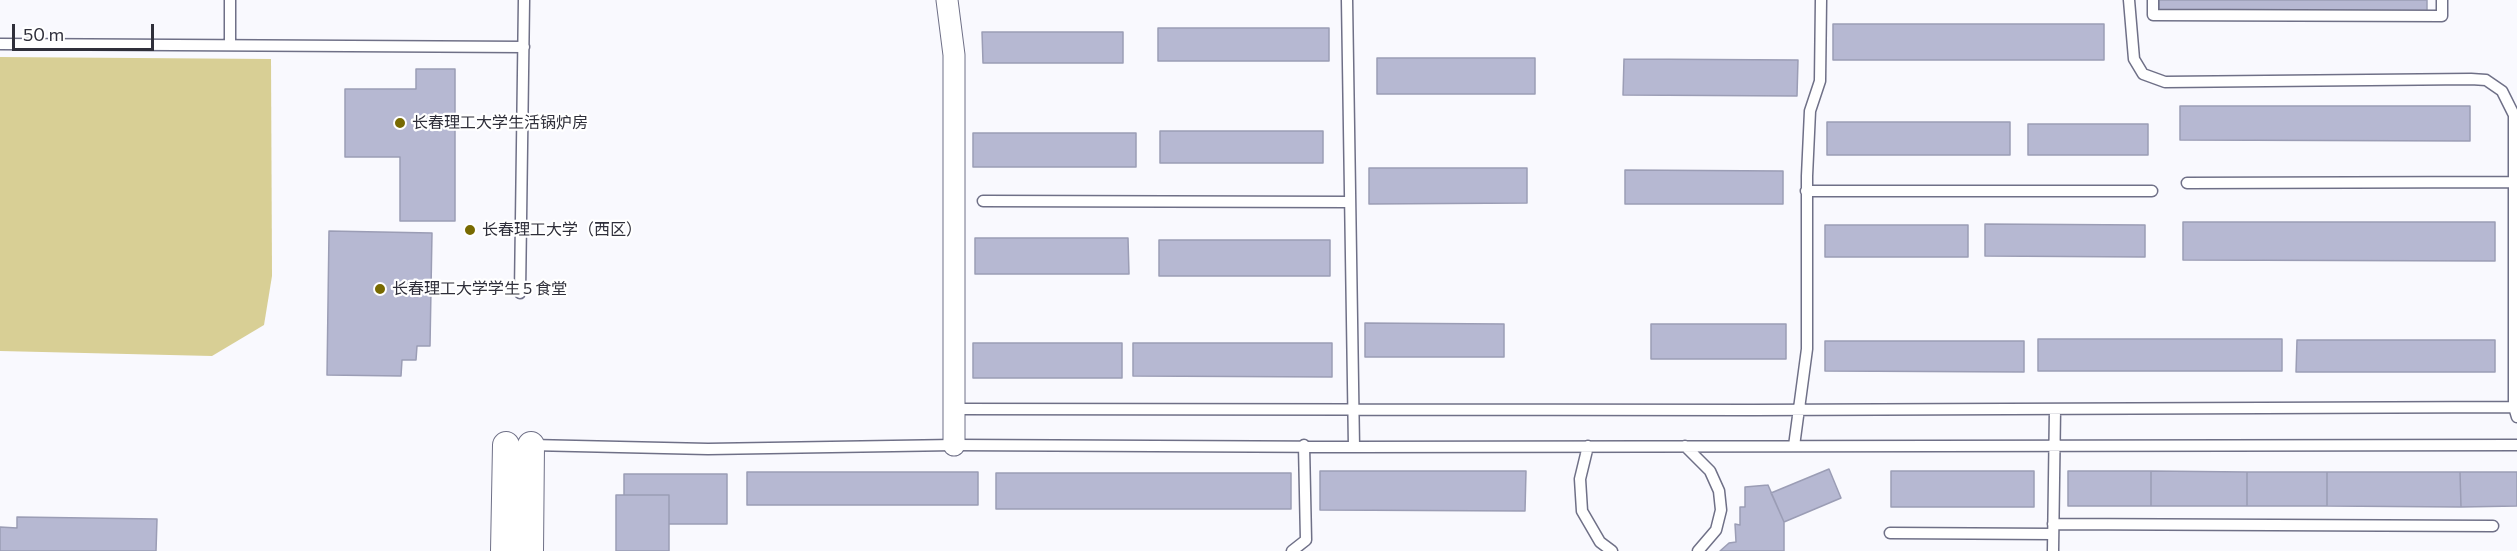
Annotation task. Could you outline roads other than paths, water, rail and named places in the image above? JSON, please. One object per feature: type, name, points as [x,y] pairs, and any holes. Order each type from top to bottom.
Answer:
[{"type":"street","points":[[947,0],[954,55],[954,445]]},
{"type":"street","points":[[504,551],[518,445]]},
{"type":"street","points":[[518,445],[530,551]]},
{"type":"lane","points":[[230,0],[230,45]]},
{"type":"lane","points":[[520,292],[524,0]]},
{"type":"lane","points":[[1347,0],[1354,447]]},
{"type":"lane","points":[[1794,446],[1807,349],[1806,191],[1810,111],[1820,81],[1821,0]]},
{"type":"lane","points":[[954,409],[2516,411],[2514,115],[2502,91],[2486,80],[2165,82],[2143,74],[2134,59],[2128,13],[2129,0]]},
{"type":"lane","points":[[2153,0],[2153,15],[2442,16],[2442,0]]},
{"type":"lane","points":[[0,44],[524,47]]},
{"type":"lane","points":[[2187,183],[2514,183]]},
{"type":"lane","points":[[1806,191],[2152,191]]},
{"type":"lane","points":[[983,201],[1350,202]]},
{"type":"lane","points":[[2053,551],[2055,409]]},
{"type":"lane","points":[[518,445],[708,449],[954,445],[1354,447],[2517,445]]},
{"type":"lane","points":[[1292,551],[1306,540],[1304,445]]},
{"type":"lane","points":[[1588,446],[1580,479],[1582,511],[1600,542],[1612,551]]},
{"type":"lane","points":[[1685,446],[1710,471],[1719,491],[1721,510],[1716,530],[1698,551]]},
{"type":"lane","points":[[1890,533],[2053,529],[2493,526]]},
{"type":"place","name":"长春理工大学生活锅炉房","points":[[400,123]]},
{"type":"place","name":"长春理工大学（西区）","points":[[470,230]]},
{"type":"place","name":"长春理工大学学生 5 食堂","points":[[380,289]]}]
